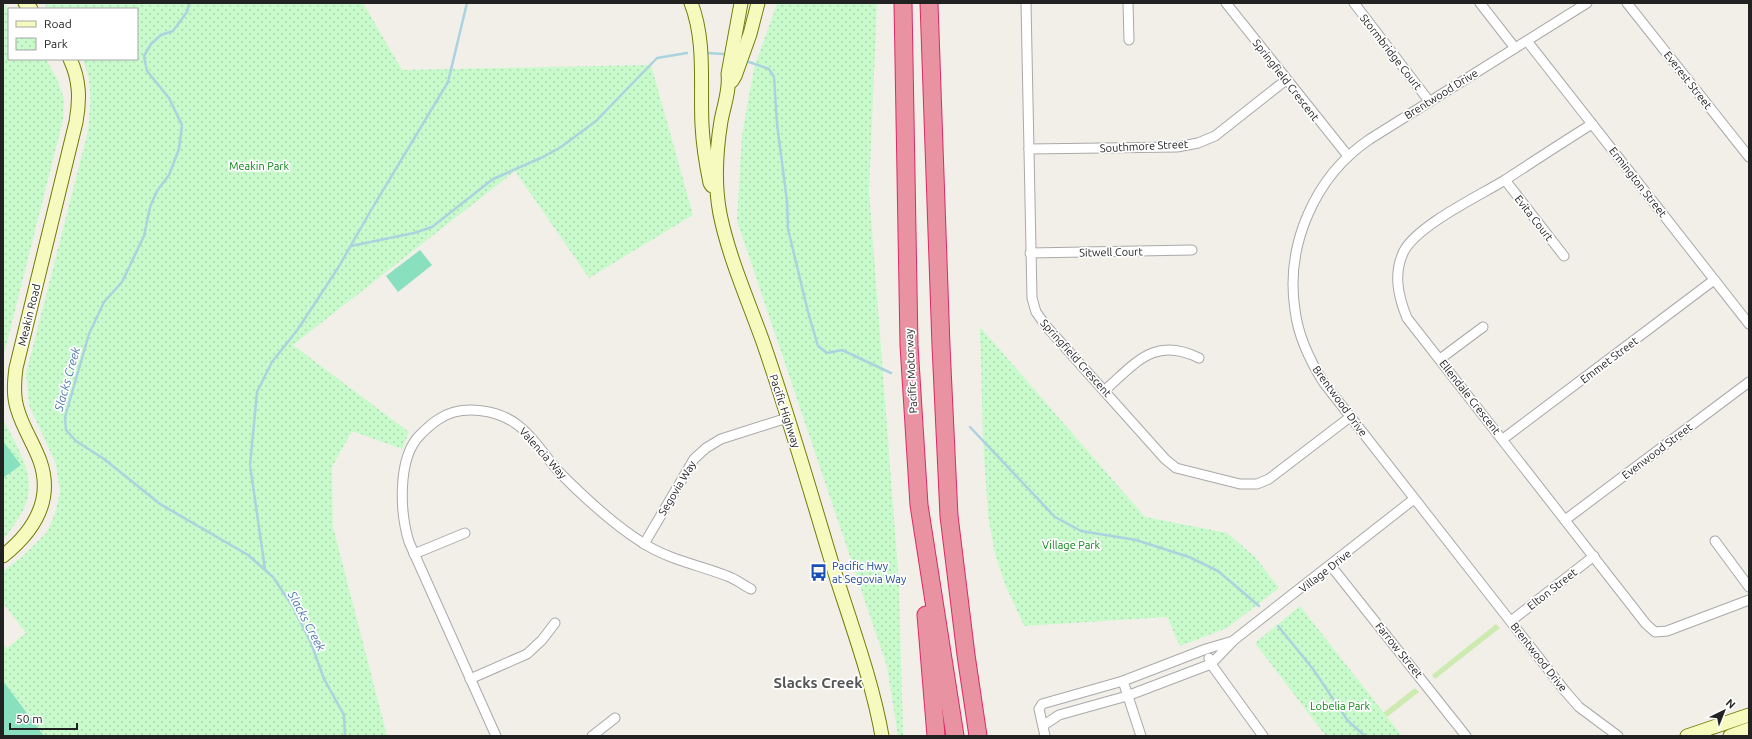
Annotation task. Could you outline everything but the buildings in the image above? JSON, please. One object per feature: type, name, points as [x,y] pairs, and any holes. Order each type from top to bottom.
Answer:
[{"type":"highway","name":"Pacific Motorway","points":[[903,3],[909,345],[919,506],[955,736]]},
{"type":"highway","points":[[930,3],[941,346],[949,516],[966,655],[978,736]]},
{"type":"highway","points":[[919,506],[931,686],[936,736]]},
{"type":"main road","points":[[691,3],[698,29],[701,63],[704,153],[710,183],[716,190]]},
{"type":"main road","name":"Pacific Highway","points":[[730,84],[728,74],[741,3]]},
{"type":"main road","name":"Pacific Highway","points":[[758,3],[735,76],[730,84],[719,136],[716,190],[724,233],[764,346],[787,418],[868,679],[882,736]]},
{"type":"main road","name":"Meakin Road","points":[[3,556],[15,546],[34,525],[42,506],[45,486],[40,462],[17,410],[14,390],[16,368],[79,106],[78,84],[70,60]]},
{"type":"main road","points":[[1687,736],[1749,715]]},
{"type":"main road","points":[[1730,736],[1749,729]]},
{"type":"street","name":"Springfield Crescent","points":[[1026,3],[1032,298],[1036,312],[1046,326],[1105,390],[1165,459],[1176,468],[1240,484],[1257,484],[1269,479],[1350,417]]},
{"type":"street","points":[[1128,3],[1129,40]]},
{"type":"street","name":"Springfield Crescent","points":[[1226,3],[1348,156]]},
{"type":"street","name":"Stormbridge Court","points":[[1354,3],[1429,101]]},
{"type":"street","points":[[1480,3],[1515,48]]},
{"type":"street","name":"Brentwood Drive","points":[[1587,3],[1429,101],[1370,139],[1348,156],[1323,186],[1302,228],[1296,252],[1294,282],[1295,311],[1305,347],[1313,365],[1324,383],[1511,621],[1564,691],[1579,707],[1618,736]]},
{"type":"street","name":"Everest Street","points":[[1627,3],[1749,158]]},
{"type":"street","name":"Ermington Street","points":[[1527,41],[1749,324]]},
{"type":"street","name":"Southmore Street","points":[[1029,150],[1177,147],[1198,143],[1215,136],[1286,80]]},
{"type":"street","name":"Ellendale Crescent","points":[[1592,124],[1505,180],[1430,224],[1416,236],[1405,250],[1401,261],[1397,284],[1399,300],[1407,318],[1646,624],[1655,632],[1667,631],[1749,600]]},
{"type":"street","name":"Evita Court","points":[[1505,180],[1564,256]]},
{"type":"street","name":"Sitwell Court","points":[[1030,253],[1192,250]]},
{"type":"street","name":"Emmet Street","points":[[1503,439],[1714,280]]},
{"type":"street","points":[[1440,359],[1483,327]]},
{"type":"street","points":[[1105,390],[1146,354],[1157,350],[1186,351],[1199,358]]},
{"type":"street","name":"Evenwood Street","points":[[1565,520],[1748,384]]},
{"type":"street","name":"Valencia Way","points":[[496,736],[414,554],[405,530],[404,476],[406,461],[415,440],[440,418],[472,410],[491,412],[506,418],[519,426],[573,486],[624,530],[644,544],[666,556],[729,576],[751,589]]},
{"type":"street","name":"Segovia Way","points":[[644,544],[694,459],[706,448],[721,439],[787,418]]},
{"type":"street","name":"Village Drive","points":[[1234,640],[1122,681],[1043,704],[1039,709],[1044,726],[1059,715],[1127,696],[1211,664],[1234,640],[1331,566],[1414,499]]},
{"type":"street","points":[[414,554],[465,533]]},
{"type":"street","points":[[1716,541],[1749,586]]},
{"type":"street","name":"Elton Street","points":[[1511,621],[1594,556]]},
{"type":"street","name":"Farrow Street","points":[[1331,566],[1466,736]]},
{"type":"street","points":[[470,679],[527,654],[542,640],[555,623]]},
{"type":"street","points":[[1206,649],[1211,664],[1263,736]]},
{"type":"street","points":[[1122,681],[1141,736]]},
{"type":"street","points":[[592,736],[616,718]]},
{"type":"street","points":[[1044,726],[1045,736]]},
{"type":"green space","points":[[3,3],[8,9],[8,60],[47,60],[57,79],[64,99],[63,120],[3,358]]},
{"type":"green space","name":"Meakin Park","points":[[44,3],[363,3],[402,70],[651,65],[693,215],[589,278],[515,171],[293,345],[409,432],[402,449],[352,431],[332,467],[333,527],[387,736],[44,736],[3,681],[3,644],[7,648],[26,633],[3,603],[3,571],[22,557],[47,532],[55,514],[60,492],[56,464],[29,405],[26,374],[88,131],[90,85],[86,67],[82,60],[138,60],[138,8],[47,8]]},
{"type":"green space","points":[[877,3],[869,191],[899,584],[903,736],[898,736],[887,666],[737,221],[742,135],[754,68],[777,4]]},
{"type":"green space","points":[[420,250],[432,265],[398,292],[386,276]]},
{"type":"green space","name":"Village Park","points":[[980,327],[1145,517],[1227,533],[1255,557],[1279,588],[1227,628],[1180,646],[1167,617],[1024,626],[1005,584],[995,554],[988,515],[983,440]]},
{"type":"green space","points":[[3,419],[22,456],[29,480],[29,493],[25,506],[18,519],[3,539],[3,478],[21,465],[3,441]]},
{"type":"green space","points":[[3,441],[21,465],[3,478]]},
{"type":"green space","name":"Lobelia Park","points":[[1300,606],[1402,736],[1326,736],[1255,643]]},
{"type":"green space","points":[[1496,624],[1500,628],[1435,679],[1432,675]]},
{"type":"green space","points":[[3,681],[44,736],[3,736]]},
{"type":"green space","points":[[1415,688],[1419,692],[1387,717],[1383,713]]},
{"type":"waterway","name":"Slacks Creek","points":[[189,3],[187,12],[173,31],[161,35],[151,44],[144,56],[147,71],[169,98],[182,125],[179,149],[169,175],[157,191],[150,207],[144,236],[122,282],[104,302],[89,334],[65,417],[66,430],[76,441],[104,459],[160,504],[248,555],[273,577],[293,607],[311,643],[324,679],[344,715],[345,736]]},
{"type":"waterway","points":[[265,569],[250,465],[257,392],[272,362],[298,329],[338,268],[448,82],[467,3]]},
{"type":"waterway","points":[[351,246],[414,233],[432,227],[493,179],[543,157],[561,147],[596,121],[657,58],[687,53]]},
{"type":"waterway","points":[[707,53],[723,54]]},
{"type":"waterway","points":[[749,62],[769,69],[774,77],[777,124],[787,201],[788,229],[808,312],[818,346],[827,353],[842,350],[891,373]]},
{"type":"waterway","points":[[970,427],[1055,517],[1081,531],[1136,540],[1189,557],[1218,571],[1259,606]]},
{"type":"waterway","points":[[1278,626],[1313,669],[1348,721],[1365,736]]},
{"type":"place","name":"Pacific Hwy at Segovia Way","points":[[819,572]]},
{"type":"district","name":"Slacks Creek","points":[[818,682]]}]
